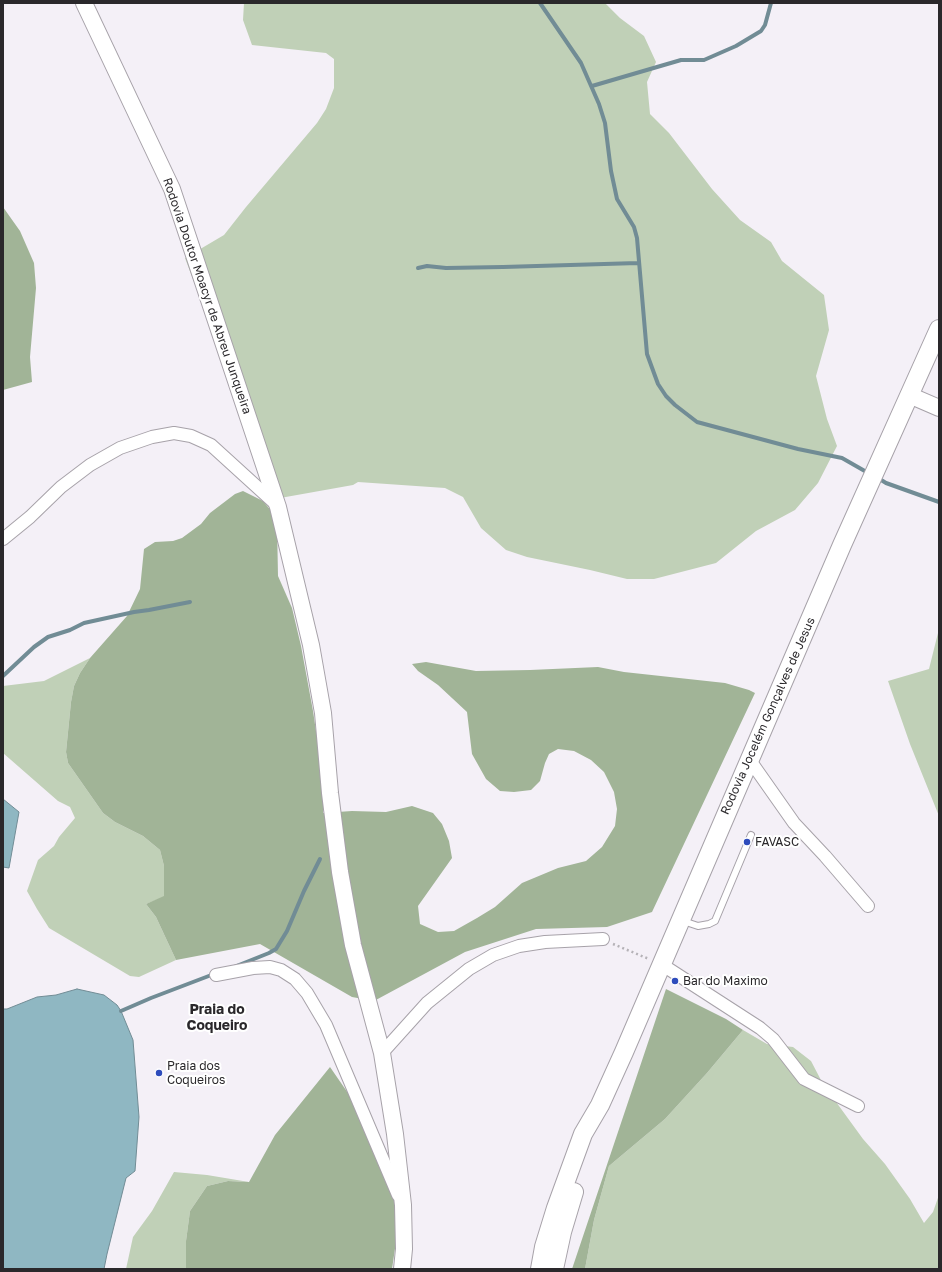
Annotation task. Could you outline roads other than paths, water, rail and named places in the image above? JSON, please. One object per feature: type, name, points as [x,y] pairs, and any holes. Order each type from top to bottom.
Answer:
[{"type":"main road","name":"Rodovia Jocelém Gonçalves de Jesus","points":[[540,1269],[544,1247],[556,1208],[583,1134],[600,1105],[842,544],[939,329]]},
{"type":"main road","name":"Rodovia Jocelém Gonçalves de Jesus","points":[[554,1269],[568,1212],[592,1140],[600,1105]]},
{"type":"street","name":"Rodovia Doutor Moacyr de Abreu Junqueira","points":[[84,3],[172,189],[278,507],[311,645],[323,713],[330,794],[340,872],[353,945],[382,1053],[395,1134],[403,1205],[404,1249],[402,1269]]},
{"type":"street","points":[[909,395],[939,408]]},
{"type":"street","points":[[3,539],[30,517],[61,487],[90,465],[120,448],[152,437],[174,433],[191,436],[211,445],[278,507]]},
{"type":"street","points":[[749,759],[794,823],[868,906]]},
{"type":"street","points":[[382,1053],[428,1003],[469,969],[493,955],[519,946],[545,942],[603,939]]},
{"type":"street","points":[[661,964],[760,1028],[773,1039],[804,1079],[858,1106]]},
{"type":"street","points":[[216,976],[253,968],[270,967],[281,970],[295,979],[306,993],[326,1025],[403,1205]]},
{"type":"lane","points":[[680,920],[698,926],[709,924],[714,921],[751,835]]},
{"type":"water","points":[[3,799],[19,812],[9,868],[3,867]]},
{"type":"water","points":[[77,989],[104,995],[117,1005],[133,1040],[139,1117],[135,1171],[126,1178],[104,1269],[3,1269],[3,1009],[7,1009],[37,997],[56,995]]},
{"type":"waterway","points":[[540,3],[581,63],[599,104],[605,123],[611,171],[617,199],[634,227],[637,238],[647,354],[658,384],[666,396],[697,422],[798,449],[842,458],[870,474]]},
{"type":"waterway","points":[[592,86],[681,60],[704,60],[736,46],[761,31],[765,25],[771,3]]},
{"type":"waterway","points":[[418,268],[427,266],[446,268],[638,263]]},
{"type":"waterway","points":[[878,478],[886,483],[939,502]]},
{"type":"waterway","points":[[3,676],[34,647],[48,637],[70,630],[84,623],[190,602]]},
{"type":"waterway","points":[[234,967],[276,949],[287,931],[304,891],[320,859]]},
{"type":"waterway","points":[[121,1011],[214,974]]},
{"type":"place","name":"FAVASC","points":[[747,842]]},
{"type":"place","name":"Bar do Maximo","points":[[675,981]]},
{"type":"place","name":"Praia dos Coqueiros","points":[[159,1073]]},
{"type":"district","name":"Praia do Coqueiro","points":[[217,1018]]}]
